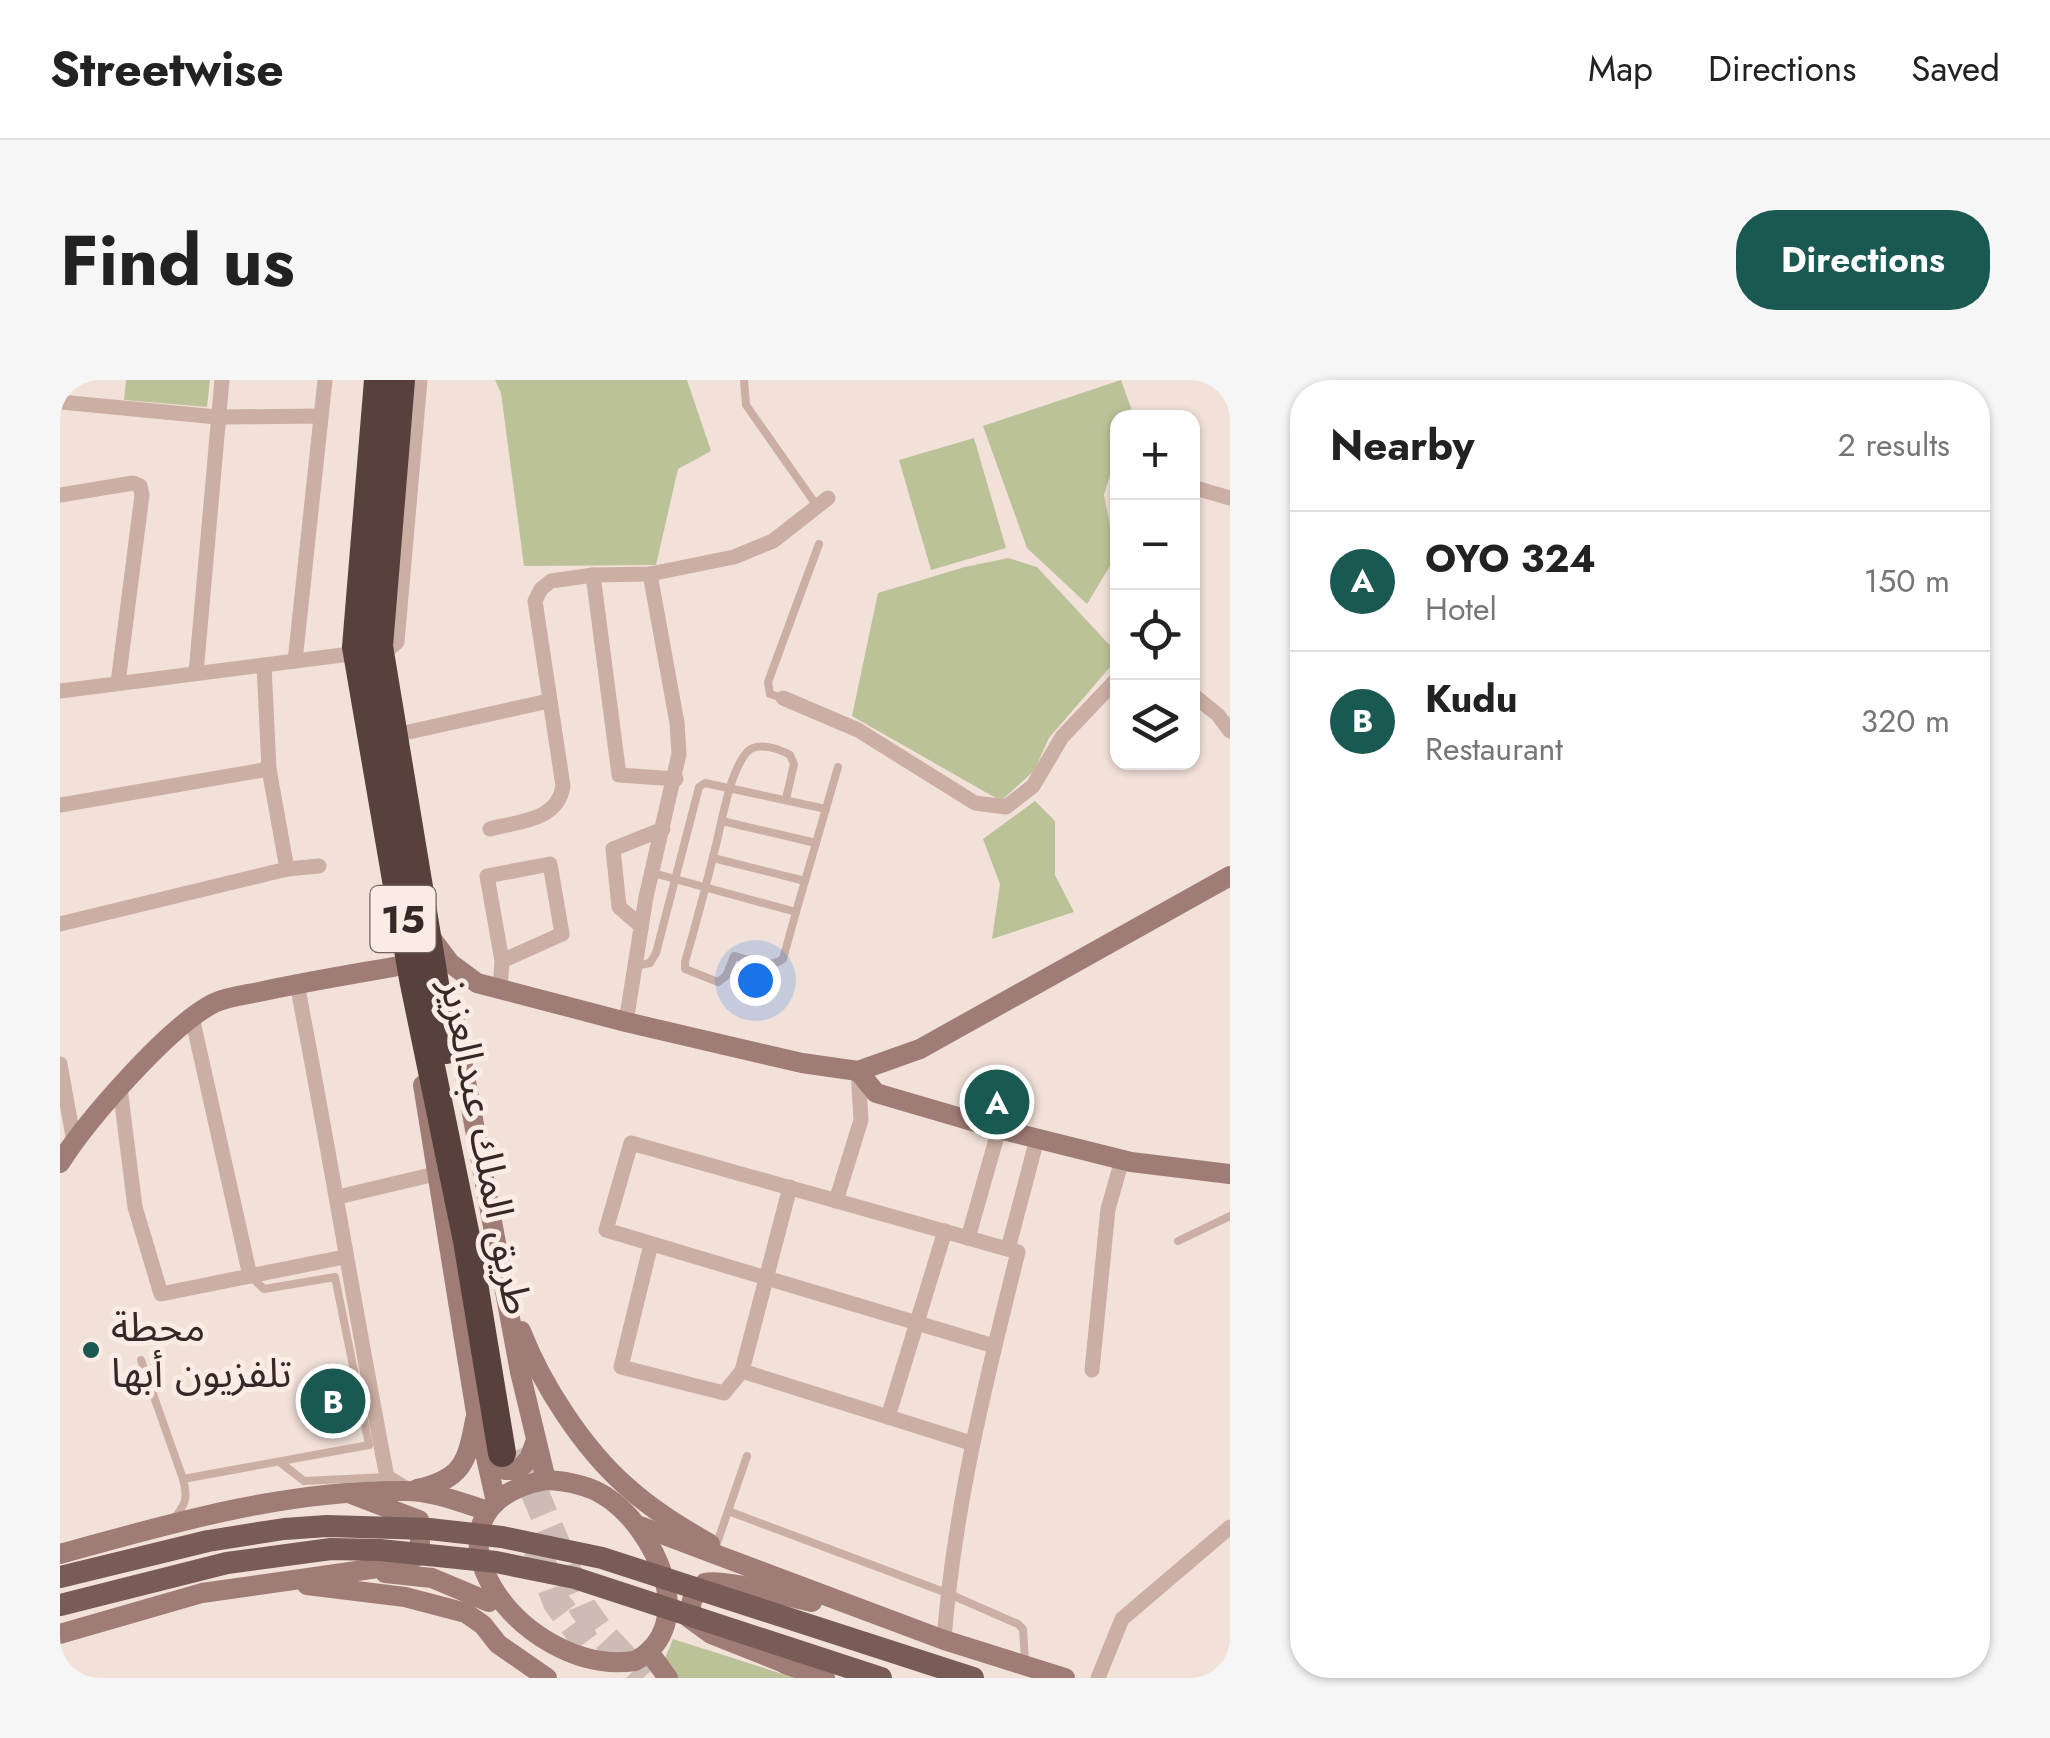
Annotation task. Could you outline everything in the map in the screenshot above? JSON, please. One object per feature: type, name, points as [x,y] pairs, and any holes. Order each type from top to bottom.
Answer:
[{"type":"highway","name":"طريق الملك عبدالعزيز","points":[[378,380],[356,647],[370,654],[396,735],[421,960]]},
{"type":"highway","name":"طريق الملك عبدالعزيز","points":[[370,654],[379,646],[401,380]]},
{"type":"highway","name":"طريق الملك عبدالعزيز","points":[[370,654],[421,960],[511,1450]]},
{"type":"main road","points":[[60,1163],[67,1138],[192,1017],[217,1002],[421,960],[450,963],[477,982],[626,1022],[802,1063],[858,1071],[920,1049],[1230,876]]},
{"type":"main road","points":[[60,1554],[167,1524],[263,1504],[410,1491],[444,1483],[463,1466],[476,1413],[414,1027],[421,960]]},
{"type":"main road","points":[[421,960],[455,1022],[506,1294],[511,1450],[482,1530],[479,1566],[489,1602],[511,1632],[562,1674]]},
{"type":"main road","points":[[858,1071],[876,1093],[999,1130],[1122,1160],[1230,1174]]},
{"type":"main road","points":[[506,1294],[549,1390],[584,1437],[624,1485],[716,1552]]},
{"type":"main road","points":[[476,1413],[546,1480]]},
{"type":"main road","points":[[275,1582],[405,1597],[466,1614],[483,1625],[511,1655],[562,1674],[609,1674],[649,1652],[665,1623],[666,1586],[658,1558],[640,1526],[605,1496],[582,1486],[546,1480],[521,1485],[492,1506],[410,1491]]},
{"type":"main road","points":[[60,1634],[202,1593],[392,1566],[416,1557],[419,1520],[351,1494]]},
{"type":"main road","points":[[640,1526],[944,1640],[1065,1678]]},
{"type":"main road","points":[[60,1605],[227,1563],[330,1550],[429,1528],[502,1537],[602,1558],[973,1678]]},
{"type":"main road","points":[[60,1577],[208,1541],[284,1529],[381,1538],[575,1578],[881,1678]]},
{"type":"main road","points":[[343,1572],[432,1578],[489,1602]]},
{"type":"main road","points":[[794,1667],[711,1634],[688,1618],[692,1600],[705,1582],[717,1580],[868,1612]]},
{"type":"main road","points":[[60,1622],[98,1622]]},
{"type":"main road","points":[[665,1623],[824,1678]]},
{"type":"main road","points":[[649,1652],[668,1678]]},
{"type":"street","points":[[196,673],[222,380]]},
{"type":"street","points":[[296,661],[324,380]]},
{"type":"street","points":[[60,691],[370,654],[397,642],[420,380]]},
{"type":"street","points":[[60,402],[217,417],[321,416]]},
{"type":"street","points":[[60,495],[140,486],[118,683]]},
{"type":"street","points":[[1200,489],[1230,498]]},
{"type":"street","points":[[490,829],[547,814],[561,798],[563,786],[536,600],[541,589],[551,582],[594,575],[650,574],[734,557],[773,541],[822,502]]},
{"type":"street","points":[[626,1022],[652,873],[679,754],[650,574]]},
{"type":"street","points":[[594,575],[619,776],[676,778]]},
{"type":"street","points":[[264,666],[269,769],[287,870]]},
{"type":"street","points":[[782,698],[858,730],[975,803],[1006,807],[1033,786],[1062,738],[1116,680]]},
{"type":"street","points":[[1200,700],[1218,715],[1230,732]]},
{"type":"street","points":[[396,735],[549,701]]},
{"type":"street","points":[[60,805],[269,769]]},
{"type":"street","points":[[642,926],[619,907],[614,850],[663,829]]},
{"type":"street","points":[[500,988],[502,961],[487,876],[550,864],[562,934],[502,961]]},
{"type":"street","points":[[60,924],[287,870],[319,866]]},
{"type":"street","points":[[297,984],[386,1478],[410,1491]]},
{"type":"street","points":[[192,1017],[250,1276]]},
{"type":"street","points":[[60,1064],[67,1138]]},
{"type":"street","points":[[836,1200],[861,1120],[858,1071]]},
{"type":"street","points":[[120,1088],[135,1207],[161,1294],[344,1257]]},
{"type":"street","points":[[968,1238],[999,1130]]},
{"type":"street","points":[[1008,1249],[1037,1139]]},
{"type":"street","points":[[944,1640],[947,1592],[971,1442],[1018,1252],[631,1142],[606,1230],[994,1346]]},
{"type":"street","points":[[1092,1370],[1108,1209],[1122,1160]]},
{"type":"street","points":[[338,1196],[435,1174]]},
{"type":"street","points":[[651,1244],[621,1367],[724,1392],[742,1371],[790,1188]]},
{"type":"street","points":[[888,1417],[945,1231]]},
{"type":"street","points":[[742,1371],[971,1442]]},
{"type":"street","points":[[1098,1678],[1122,1618],[1230,1527]]},
{"type":"lane","points":[[744,380],[746,405],[822,502]]},
{"type":"lane","points":[[782,698],[770,694],[768,682],[819,544]]},
{"type":"lane","points":[[786,799],[794,764],[790,756],[782,750],[764,747],[746,752],[731,788],[685,969],[718,982],[726,976],[734,956],[773,965],[780,963],[838,767]]},
{"type":"lane","points":[[635,966],[650,963],[656,953],[699,788],[705,783],[826,809]]},
{"type":"lane","points":[[722,821],[816,842]]},
{"type":"lane","points":[[713,858],[805,882]]},
{"type":"lane","points":[[652,873],[796,912]]},
{"type":"lane","points":[[1178,1241],[1230,1216]]},
{"type":"lane","points":[[183,1479],[369,1445],[336,1277],[264,1289],[250,1276]]},
{"type":"lane","points":[[141,1360],[187,1496],[184,1507],[167,1524]]},
{"type":"lane","points":[[716,1552],[747,1456]]},
{"type":"lane","points":[[281,1463],[304,1481],[386,1478]]},
{"type":"lane","points":[[728,1512],[947,1592],[1023,1629],[1026,1668]]},
{"type":"green space","points":[[126,380],[210,380],[207,407],[124,400]]},
{"type":"green space","points":[[495,380],[687,380],[711,451],[678,469],[656,565],[524,566],[501,393]]},
{"type":"green space","points":[[1121,380],[1131,408],[1110,410],[1110,475],[1104,495],[1110,526],[1110,566],[1087,604],[1027,548],[983,426]]},
{"type":"green space","points":[[974,438],[1006,548],[931,570],[899,460]]},
{"type":"green space","points":[[1008,558],[1037,567],[1110,645],[1110,667],[1049,738],[1034,771],[1001,801],[852,716],[878,593]]},
{"type":"green space","points":[[1035,801],[1055,821],[1055,875],[1074,912],[992,939],[1000,884],[983,839]]},
{"type":"green space","points":[[673,1639],[795,1678],[677,1678],[663,1663]]},
{"type":"tunnel","points":[[517,1450],[583,1608],[643,1678]]},
{"type":"tunnel","points":[[537,1549],[557,1603],[586,1642]]},
{"type":"place","name":"OYO 324","points":[[997,1102]]},
{"type":"place","name":"محطة تلفزيون أبها","points":[[91,1350]]},
{"type":"place","name":"Kudu","points":[[333,1401]]}]
